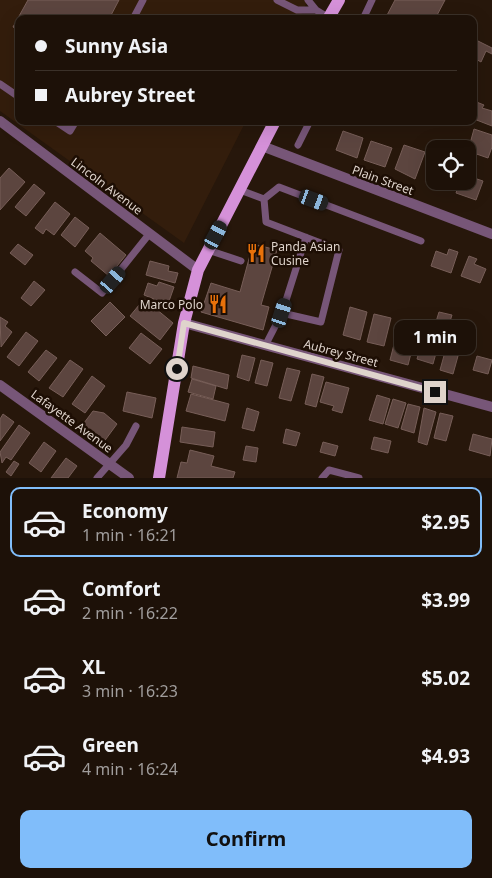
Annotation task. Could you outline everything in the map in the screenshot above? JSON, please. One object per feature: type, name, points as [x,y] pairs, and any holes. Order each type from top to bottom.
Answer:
[{"type":"main road","points":[[331,15],[339,0]]},
{"type":"main road","points":[[159,478],[184,323],[198,270],[273,125]]},
{"type":"street","name":"Lincoln Avenue","points":[[1,121],[198,270]]},
{"type":"street","name":"Plain Street","points":[[262,146],[491,232]]},
{"type":"street","name":"Aubrey Street","points":[[184,323],[492,407]]},
{"type":"street","name":"Lafayette Avenue","points":[[0,385],[129,478]]},
{"type":"lane","points":[[135,15],[143,0]]},
{"type":"lane","points":[[278,0],[297,10],[316,10]]},
{"type":"lane","points":[[308,0],[316,10],[323,15]]},
{"type":"lane","points":[[365,15],[372,0]]},
{"type":"lane","points":[[0,84],[15,94]]},
{"type":"lane","points":[[61,125],[70,131],[74,125]]},
{"type":"lane","points":[[298,145],[308,125]]},
{"type":"lane","points":[[264,199],[279,187],[421,241]]},
{"type":"lane","points":[[240,190],[264,199]]},
{"type":"lane","points":[[264,199],[266,222],[340,250],[321,322],[282,313]]},
{"type":"lane","points":[[76,272],[102,292],[150,233]]},
{"type":"lane","points":[[266,346],[282,313],[306,237]]},
{"type":"lane","points":[[208,250],[241,261]]},
{"type":"lane","points":[[97,478],[126,445],[136,426]]},
{"type":"lane","points":[[322,478],[329,470],[359,478]]},
{"type":"shaded area","points":[[0,0],[308,0],[301,15],[15,15],[15,122],[0,111]]},
{"type":"shaded area","points":[[20,125],[244,125],[184,243]]},
{"type":"building","points":[[28,0],[119,0],[111,15],[20,15]]},
{"type":"building","points":[[395,0],[445,0],[437,15],[387,15]]},
{"type":"building","points":[[477,40],[492,48],[492,54],[486,51],[481,62],[477,60]]},
{"type":"building","points":[[477,102],[484,105],[482,108],[492,111],[492,126],[477,120]]},
{"type":"building","points":[[474,129],[492,135],[492,147],[488,158],[476,154],[476,140],[471,140]]},
{"type":"building","points":[[343,131],[363,138],[357,158],[336,150]]},
{"type":"building","points":[[371,141],[392,148],[385,167],[364,160]]},
{"type":"building","points":[[404,145],[425,152],[415,179],[395,169]]},
{"type":"building","points":[[9,168],[25,182],[0,210],[0,178]]},
{"type":"building","points":[[476,179],[483,181],[476,200],[456,193],[457,190],[476,190]]},
{"type":"building","points":[[34,184],[45,193],[26,216],[15,207]]},
{"type":"building","points":[[55,202],[70,214],[54,235],[46,229],[43,234],[35,228]]},
{"type":"building","points":[[75,217],[89,228],[75,247],[61,235]]},
{"type":"building","points":[[100,233],[126,255],[109,276],[91,261],[93,258],[85,251]]},
{"type":"building","points":[[18,244],[33,255],[25,265],[10,253]]},
{"type":"building","points":[[253,244],[277,250],[261,305],[269,307],[263,330],[201,312],[211,283],[240,292]]},
{"type":"building","points":[[449,249],[458,252],[451,273],[431,266],[436,251],[447,255]]},
{"type":"building","points":[[469,256],[477,259],[474,264],[486,269],[480,283],[461,276]]},
{"type":"building","points":[[150,261],[169,266],[168,271],[178,273],[175,283],[146,275]]},
{"type":"building","points":[[34,281],[45,290],[31,306],[21,298]]},
{"type":"building","points":[[159,282],[174,287],[167,307],[153,302],[154,299],[144,295],[148,283],[157,286]]},
{"type":"building","points":[[144,299],[173,323],[160,340],[130,316]]},
{"type":"building","points":[[110,302],[125,317],[106,336],[91,321]]},
{"type":"building","points":[[350,307],[367,312],[360,340],[343,335]]},
{"type":"building","points":[[439,312],[452,315],[448,328],[435,325]]},
{"type":"building","points":[[374,314],[391,318],[384,346],[367,342]]},
{"type":"building","points":[[0,317],[8,322],[5,326],[12,332],[1,347]]},
{"type":"building","points":[[398,329],[416,334],[408,365],[390,360]]},
{"type":"building","points":[[26,332],[38,341],[19,366],[7,357]]},
{"type":"building","points":[[141,333],[162,349],[150,364],[129,348]]},
{"type":"building","points":[[424,334],[432,337],[431,340],[439,342],[433,364],[417,359]]},
{"type":"building","points":[[46,350],[57,358],[39,381],[28,372]]},
{"type":"building","points":[[445,352],[458,356],[453,374],[440,370]]},
{"type":"building","points":[[242,355],[255,358],[249,381],[237,377]]},
{"type":"building","points":[[477,356],[492,360],[488,374],[473,370]]},
{"type":"building","points":[[70,360],[83,369],[63,397],[49,388]]},
{"type":"building","points":[[261,360],[273,363],[267,386],[255,383]]},
{"type":"building","points":[[193,366],[229,375],[227,389],[191,378]]},
{"type":"building","points":[[287,368],[300,371],[291,401],[279,398]]},
{"type":"building","points":[[312,374],[324,377],[316,407],[305,404]]},
{"type":"building","points":[[92,376],[105,386],[85,413],[72,404]]},
{"type":"building","points":[[192,379],[216,386],[213,399],[188,392]]},
{"type":"building","points":[[326,382],[349,388],[342,413],[332,410],[334,406],[320,402]]},
{"type":"building","points":[[127,392],[156,398],[152,418],[123,411]]},
{"type":"building","points":[[191,394],[229,404],[225,421],[186,411]]},
{"type":"building","points":[[377,395],[390,399],[383,424],[369,420]]},
{"type":"building","points":[[393,399],[406,403],[398,428],[385,424]]},
{"type":"building","points":[[408,404],[420,407],[414,433],[401,429]]},
{"type":"building","points":[[247,408],[259,412],[254,431],[242,428]]},
{"type":"building","points":[[424,408],[436,412],[427,445],[418,442]]},
{"type":"building","points":[[93,411],[104,413],[117,424],[103,443],[81,427]]},
{"type":"building","points":[[440,413],[453,416],[446,441],[434,438]]},
{"type":"building","points":[[3,414],[14,422],[0,441],[0,419]]},
{"type":"building","points":[[19,425],[30,433],[11,460],[6,457],[2,463],[0,452]]},
{"type":"building","points":[[182,427],[215,432],[213,447],[180,442]]},
{"type":"building","points":[[286,429],[300,433],[296,446],[283,443]]},
{"type":"building","points":[[473,434],[492,439],[490,456],[469,450]]},
{"type":"building","points":[[374,437],[391,441],[388,453],[371,449]]},
{"type":"building","points":[[44,442],[56,451],[41,472],[29,463]]},
{"type":"building","points":[[323,442],[338,446],[335,456],[320,452]]},
{"type":"building","points":[[246,446],[258,448],[256,462],[243,460]]},
{"type":"building","points":[[190,450],[214,456],[211,466],[235,472],[233,478],[177,478],[181,462],[187,463]]},
{"type":"building","points":[[66,458],[77,466],[68,478],[51,478]]},
{"type":"building","points":[[14,461],[19,464],[11,476],[6,472]]},
{"type":"place","name":"Panda Asian Cusine","points":[[256,253]]},
{"type":"place","name":"Marco Polo","points":[[218,304]]},
{"type":"route","points":[[177,369],[184,323],[435,392]]}]
